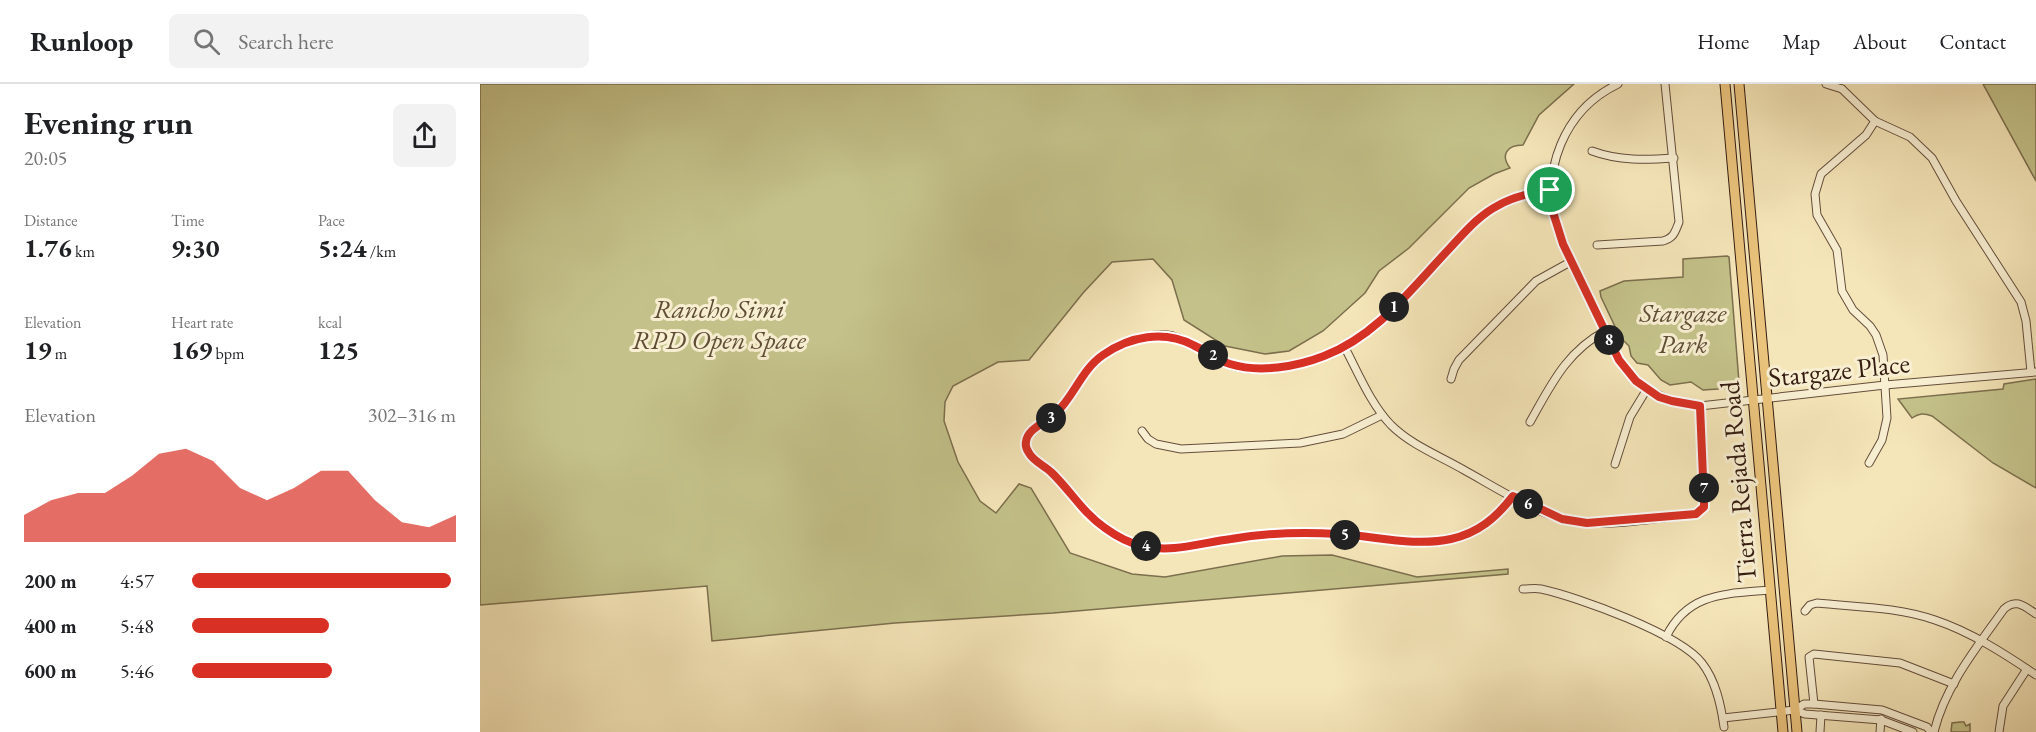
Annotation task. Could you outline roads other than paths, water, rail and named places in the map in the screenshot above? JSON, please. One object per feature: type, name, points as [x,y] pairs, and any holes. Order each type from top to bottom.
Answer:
[{"type":"main road","name":"Tierra Rejada Road","points":[[1725,84],[1783,732]]},
{"type":"main road","name":"Tierra Rejada Road","points":[[1739,84],[1797,732]]},
{"type":"street","name":"Stargaze Place","points":[[1618,84],[1596,97],[1572,123],[1556,155],[1550,190],[1557,227],[1619,360],[1636,381],[1647,389],[1659,397],[1700,406],[2033,372]]},
{"type":"street","points":[[1597,245],[1668,240],[1676,232],[1679,222],[1665,84]]},
{"type":"street","points":[[1826,84],[1844,87],[1875,121],[1910,137],[1921,145],[1939,168],[1956,201],[2021,302],[2033,372]]},
{"type":"street","points":[[1869,463],[1885,430],[1887,408],[1880,345],[1870,326],[1853,310],[1842,291],[1837,250],[1822,225],[1815,205],[1817,184],[1821,174],[1866,135],[1875,121]]},
{"type":"street","points":[[1592,151],[1609,157],[1639,160],[1674,158]]},
{"type":"street","points":[[1513,496],[1501,512],[1485,526],[1448,540],[1412,542],[1320,534],[1244,537],[1180,549],[1151,547],[1127,541],[1102,526],[1087,513],[1053,474],[1031,457],[1026,450],[1027,437],[1059,410],[1080,378],[1097,359],[1117,347],[1147,337],[1172,336],[1191,343],[1227,364],[1255,368],[1302,363],[1344,346],[1383,319],[1485,213],[1513,198],[1550,190]]},
{"type":"street","points":[[1451,379],[1460,360],[1528,288],[1546,274],[1572,261]]},
{"type":"street","points":[[1530,422],[1567,360],[1584,343],[1605,331]]},
{"type":"street","points":[[1344,346],[1383,415],[1395,429],[1410,440],[1513,496],[1562,519],[1587,523],[1696,514],[1704,507],[1700,406]]},
{"type":"street","points":[[1615,464],[1630,417],[1647,389]]},
{"type":"street","points":[[1142,431],[1156,444],[1181,449],[1300,443],[1343,434],[1383,415]]},
{"type":"street","points":[[1523,589],[1538,588],[1581,602],[1666,637],[1692,652],[1707,669],[1716,690],[1724,727]]},
{"type":"street","points":[[1666,637],[1684,610],[1703,600],[1718,595],[1770,590]]},
{"type":"street","points":[[1805,611],[1810,605],[1817,603],[1910,613],[1950,626],[1982,642],[2036,675]]},
{"type":"street","points":[[1723,718],[1795,710],[1804,704],[1814,704],[1882,710],[1900,715],[1927,727],[1932,732],[1944,701],[1954,684],[2008,605],[2022,604],[2036,614]]},
{"type":"street","points":[[1814,704],[1809,657],[1814,654],[1900,663],[1954,684]]},
{"type":"street","points":[[1999,732],[2004,706],[2027,669]]},
{"type":"street","points":[[1795,710],[1805,714],[1881,720],[1913,732]]},
{"type":"street","points":[[1880,732],[1882,710]]},
{"type":"street","points":[[1820,732],[1821,715]]},
{"type":"park label","name":"Rancho Simi RPD Open Space","points":[[719,324]]},
{"type":"park label","name":"Stargaze Park","points":[[1683,328]]}]
